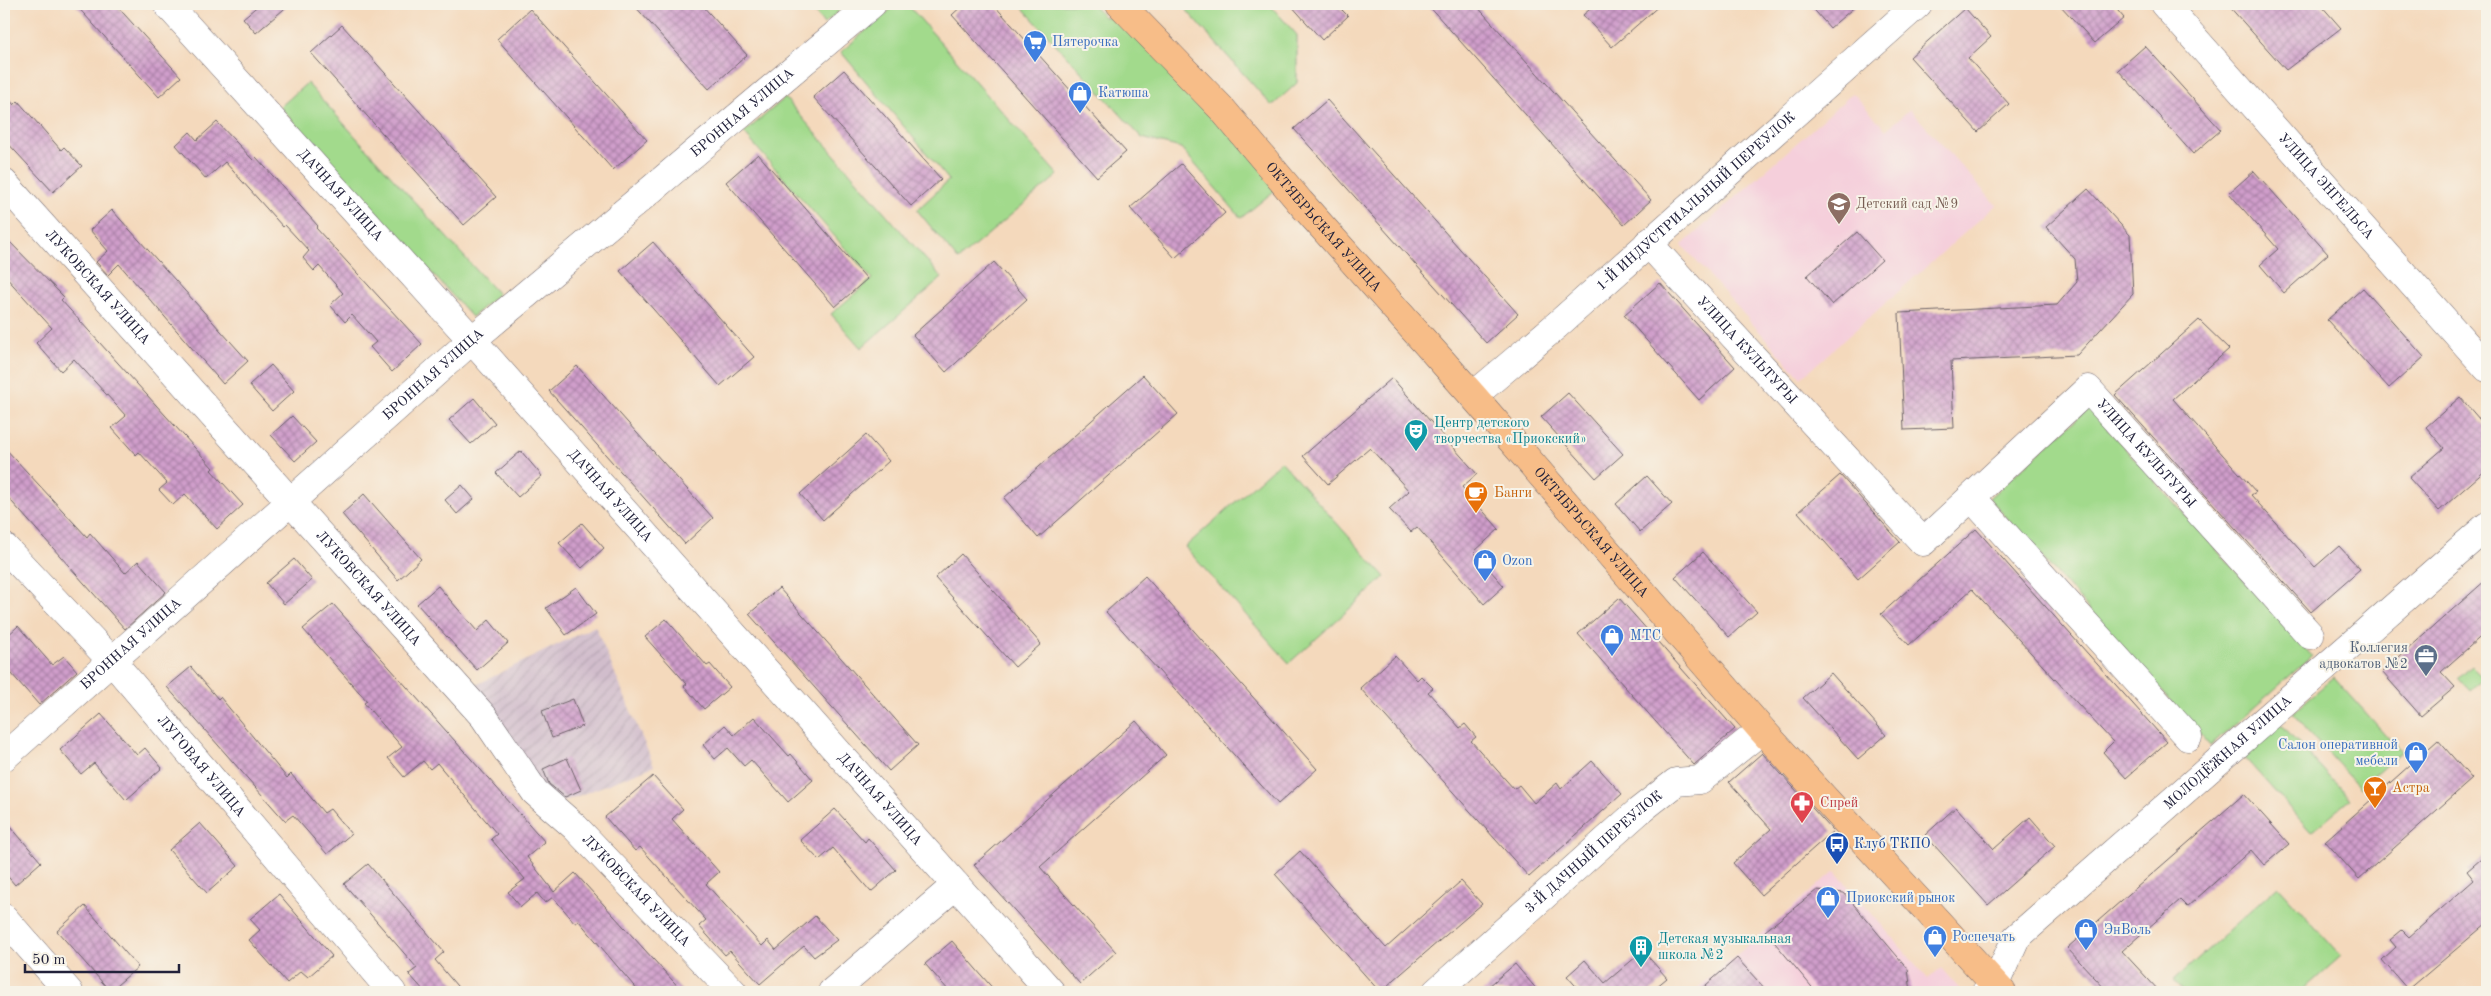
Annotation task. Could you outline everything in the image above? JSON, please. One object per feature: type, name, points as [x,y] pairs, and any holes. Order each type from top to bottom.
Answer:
[{"type":"main road","name":"ОКТЯБРЬСКАЯ УЛИЦА","points":[[1120,4],[1222,109],[1300,202],[1473,396],[1762,730],[1994,990]]},
{"type":"street","name":"ДАЧНАЯ УЛИЦА","points":[[166,4],[472,340],[1051,992]]},
{"type":"street","name":"БРОННАЯ УЛИЦА","points":[[4,757],[472,340],[872,4]]},
{"type":"street","name":"1-Й ИНДУСТРИАЛЬНЫЙ ПЕРЕУЛОК","points":[[1473,396],[1918,4]]},
{"type":"street","name":"УЛИЦА ЭНГЕЛЬСА","points":[[2164,4],[2487,368]]},
{"type":"street","name":"ЛУКОВСКАЯ УЛИЦА","points":[[4,183],[484,717],[535,792],[575,827],[733,992]]},
{"type":"street","name":"УЛИЦА КУЛЬТУРЫ","points":[[1648,243],[1923,542],[2088,389],[2310,634]]},
{"type":"street","points":[[1972,498],[2188,737]]},
{"type":"street","name":"МОЛОДЁЖНАЯ УЛИЦА","points":[[1994,990],[2016,938],[2487,526]]},
{"type":"street","name":"ЛУГОВАЯ УЛИЦА","points":[[4,547],[112,661],[392,992]]},
{"type":"street","name":"3-Й ДАЧНЫЙ ПЕРЕУЛОК","points":[[1436,992],[1639,811],[1676,782],[1700,780],[1762,730]]},
{"type":"street","points":[[832,992],[956,885]]},
{"type":"street","points":[[4,918],[69,992]]},
{"type":"shaded area","name":"Детский сад №9","points":[[1853,93],[1886,130],[1910,109],[1996,205],[1801,378],[1682,245]]},
{"type":"shaded area","points":[[595,626],[654,766],[555,805],[470,688]]},
{"type":"shaded area","name":"Приокский рынок","points":[[1835,871],[1928,979],[1941,968],[1962,992],[1693,992]]},
{"type":"green space","points":[[808,4],[847,4],[824,24]]},
{"type":"green space","points":[[897,4],[907,4],[1058,175],[958,260],[917,210],[949,180],[841,52]]},
{"type":"green space","points":[[1019,4],[1092,4],[1104,17],[1127,18],[1279,187],[1241,218],[1181,148],[1142,138]]},
{"type":"green space","points":[[1181,4],[1269,4],[1297,35],[1297,83],[1272,106]]},
{"type":"green space","points":[[307,83],[498,294],[472,317],[280,107]]},
{"type":"green space","points":[[785,98],[942,278],[861,348],[831,314],[872,279],[744,133]]},
{"type":"green space","points":[[2089,408],[2312,656],[2211,746],[1989,498]]},
{"type":"green space","points":[[1281,461],[1385,577],[1289,663],[1185,547]]},
{"type":"green space","points":[[2472,666],[2484,678],[2469,691],[2458,679]]},
{"type":"green space","points":[[2334,677],[2401,752],[2360,788],[2292,713]]},
{"type":"green space","points":[[2281,724],[2350,799],[2311,832],[2244,757]]},
{"type":"green space","points":[[2278,886],[2341,956],[2301,992],[2183,992],[2173,981]]},
{"type":"building","points":[[75,4],[115,4],[181,77],[159,97]]},
{"type":"building","points":[[260,4],[290,4],[256,33],[243,18]]},
{"type":"building","points":[[633,4],[701,4],[747,55],[709,89]]},
{"type":"building","points":[[964,4],[993,4],[1126,152],[1097,177],[952,15]]},
{"type":"building","points":[[1290,4],[1336,4],[1348,16],[1322,40]]},
{"type":"building","points":[[1427,4],[1475,4],[1651,200],[1624,225]]},
{"type":"building","points":[[1596,4],[1661,4],[1612,47],[1583,15]]},
{"type":"building","points":[[1809,4],[1858,4],[1830,28]]},
{"type":"building","points":[[2059,4],[2112,4],[2124,18],[2095,43]]},
{"type":"building","points":[[2227,4],[2320,4],[2341,28],[2286,70]]},
{"type":"building","points":[[1965,8],[1991,37],[1968,58],[2009,104],[1978,132],[1910,57]]},
{"type":"building","points":[[530,9],[647,140],[613,170],[497,39]]},
{"type":"building","points":[[342,25],[496,197],[464,225],[311,53]]},
{"type":"building","points":[[2145,46],[2221,130],[2193,154],[2118,70]]},
{"type":"building","points":[[844,70],[941,179],[911,206],[813,97]]},
{"type":"building","points":[[4,93],[14,105],[18,101],[61,150],[64,147],[82,166],[53,192],[4,139]]},
{"type":"building","points":[[1327,100],[1518,314],[1486,343],[1294,129]]},
{"type":"building","points":[[217,122],[253,160],[256,157],[318,226],[316,228],[422,344],[392,372],[370,347],[376,342],[352,315],[345,322],[330,305],[343,293],[319,266],[314,271],[303,258],[309,251],[285,225],[283,227],[225,162],[206,179],[176,145],[190,132],[197,140]]},
{"type":"building","points":[[758,154],[867,279],[835,307],[726,182]]},
{"type":"building","points":[[1181,164],[1225,213],[1175,258],[1130,208]]},
{"type":"building","points":[[2254,171],[2328,254],[2284,293],[2260,265],[2278,249],[2229,193]]},
{"type":"building","points":[[2088,189],[2130,235],[2133,294],[2077,355],[1951,361],[1954,428],[1904,430],[1899,313],[2057,305],[2077,282],[2075,259],[2046,227]]},
{"type":"building","points":[[112,210],[248,361],[223,384],[119,264],[108,275],[96,262],[108,251],[90,230]]},
{"type":"building","points":[[1857,232],[1882,260],[1832,305],[1807,276]]},
{"type":"building","points":[[4,236],[64,297],[61,300],[213,468],[211,470],[243,505],[217,529],[185,494],[173,505],[159,490],[167,483],[139,452],[136,455],[112,428],[126,416],[74,359],[61,371],[36,343],[52,328],[4,275]]},
{"type":"building","points":[[653,242],[754,357],[720,386],[620,271]]},
{"type":"building","points":[[994,262],[1027,299],[946,372],[913,335]]},
{"type":"building","points":[[1660,283],[1735,367],[1699,400],[1624,315]]},
{"type":"building","points":[[2363,288],[2424,357],[2389,388],[2327,320]]},
{"type":"building","points":[[2199,320],[2229,349],[2173,399],[2256,492],[2251,495],[2315,567],[2339,546],[2360,569],[2311,612],[2115,395]]},
{"type":"building","points":[[271,365],[294,391],[272,411],[249,385]]},
{"type":"building","points":[[577,366],[713,518],[685,544],[549,391]]},
{"type":"building","points":[[1143,375],[1178,414],[1038,538],[1004,498]]},
{"type":"building","name":"Центр детского творчества «Приокский»","points":[[1392,378],[1477,474],[1462,487],[1499,529],[1474,552],[1504,586],[1484,604],[1417,527],[1411,532],[1389,509],[1409,491],[1370,448],[1328,484],[1303,456]]},
{"type":"building","points":[[1568,393],[1623,454],[1596,478],[1541,417]]},
{"type":"building","points":[[2460,397],[2487,428],[2487,469],[2439,511],[2409,478],[2444,448],[2426,427]]},
{"type":"building","points":[[474,398],[495,423],[471,444],[449,420]]},
{"type":"building","points":[[292,416],[316,442],[295,461],[271,435]]},
{"type":"building","points":[[866,435],[889,461],[823,520],[800,494]]},
{"type":"building","points":[[4,447],[87,537],[90,533],[125,573],[138,561],[166,592],[125,629],[4,493]]},
{"type":"building","points":[[521,451],[542,476],[518,497],[496,473]]},
{"type":"building","points":[[1840,475],[1900,542],[1858,579],[1798,512]]},
{"type":"building","points":[[1647,476],[1672,504],[1640,532],[1616,504]]},
{"type":"building","points":[[462,485],[474,499],[457,514],[445,500]]},
{"type":"building","points":[[364,494],[421,559],[398,580],[342,514]]},
{"type":"building","points":[[582,523],[604,548],[582,568],[559,543]]},
{"type":"building","points":[[1976,529],[2167,742],[2126,778],[2103,752],[2113,742],[1972,589],[1909,645],[1881,614]]},
{"type":"building","points":[[1703,552],[1757,612],[1729,637],[1675,577]]},
{"type":"building","points":[[961,554],[1041,644],[1015,667],[935,578]]},
{"type":"building","points":[[294,559],[312,580],[284,604],[266,583]]},
{"type":"building","points":[[1145,576],[1317,769],[1278,804],[1106,612]]},
{"type":"building","points":[[2487,579],[2487,631],[2441,672],[2455,687],[2421,716],[2382,672]]},
{"type":"building","points":[[438,586],[477,631],[489,620],[508,643],[477,670],[417,604]]},
{"type":"building","points":[[576,587],[596,614],[566,635],[546,608]]},
{"type":"building","points":[[779,588],[918,745],[889,771],[749,614]]},
{"type":"building","points":[[1619,598],[1735,729],[1694,765],[1578,634]]},
{"type":"building","points":[[333,604],[545,842],[527,857],[554,892],[575,873],[683,992],[639,992],[579,921],[575,923],[553,897],[545,903],[537,893],[521,907],[508,892],[525,879],[491,839],[497,834],[437,763],[430,769],[423,761],[404,777],[388,758],[402,747],[364,703],[367,701],[303,629]]},
{"type":"building","points":[[666,619],[707,666],[710,664],[730,687],[704,709],[684,686],[687,684],[645,637]]},
{"type":"building","points":[[18,626],[52,665],[64,656],[77,671],[39,705],[4,665],[4,639]]},
{"type":"building","points":[[1395,656],[1417,680],[1421,676],[1433,688],[1428,692],[1460,728],[1465,724],[1476,737],[1471,741],[1514,789],[1519,785],[1534,803],[1557,783],[1561,789],[1592,761],[1622,794],[1529,877],[1360,688]]},
{"type":"building","points":[[191,667],[218,699],[220,697],[287,778],[291,774],[324,813],[330,809],[351,834],[327,854],[293,815],[285,821],[167,687]]},
{"type":"building","points":[[1831,673],[1886,735],[1858,759],[1803,698]]},
{"type":"building","points":[[573,699],[583,726],[552,738],[542,711]]},
{"type":"building","points":[[101,714],[137,755],[145,748],[162,768],[126,800],[94,763],[81,774],[60,750]]},
{"type":"building","points":[[754,717],[789,756],[791,754],[813,780],[788,802],[751,760],[744,766],[728,748],[715,759],[703,745],[725,725],[734,735]]},
{"type":"building","points":[[1136,721],[1166,755],[1040,867],[1116,952],[1080,984],[974,865]]},
{"type":"building","points":[[2438,740],[2472,779],[2359,879],[2325,841]]},
{"type":"building","points":[[1762,753],[1833,831],[1761,895],[1733,863],[1771,829],[1729,782]]},
{"type":"building","points":[[567,758],[581,790],[565,797],[549,784],[543,769]]},
{"type":"building","points":[[653,776],[683,809],[672,819],[719,872],[706,884],[762,946],[768,940],[776,950],[815,916],[837,940],[814,957],[804,946],[760,984],[730,951],[725,955],[699,926],[706,920],[640,847],[635,851],[605,817]]},
{"type":"building","points":[[2244,794],[2289,844],[2264,865],[2251,850],[2187,907],[2180,900],[2122,951],[2160,992],[2108,992],[2067,948]]},
{"type":"building","points":[[1956,807],[1994,849],[2030,817],[2055,846],[1988,905],[1925,835]]},
{"type":"building","points":[[835,809],[865,842],[868,838],[896,870],[871,892],[833,848],[819,860],[800,840]]},
{"type":"building","points":[[4,819],[41,862],[15,885],[4,872]]},
{"type":"building","points":[[200,823],[238,866],[207,893],[169,850]]},
{"type":"building","points":[[1300,851],[1386,948],[1461,881],[1482,904],[1380,992],[1275,874]]},
{"type":"building","points":[[2487,854],[2487,923],[2408,990],[2382,960],[2396,947],[2390,940],[2402,930],[2409,937],[2474,880],[2467,871]]},
{"type":"building","points":[[368,864],[444,952],[435,960],[462,992],[425,992],[409,974],[417,968],[344,884]]},
{"type":"building","name":"Приокский рынок","points":[[1817,890],[1844,893],[1908,969],[1911,992],[1816,992],[1765,931]]},
{"type":"building","points":[[279,894],[332,956],[308,977],[301,971],[287,983],[249,940],[260,930],[250,919]]},
{"type":"building","points":[[85,906],[138,967],[110,991],[57,931]]},
{"type":"building","points":[[952,941],[996,992],[950,992],[925,964]]},
{"type":"building","name":"Детская музыкальная школа №2","points":[[1643,951],[1667,978],[1650,992],[1581,992],[1567,976],[1585,960],[1605,983]]},
{"type":"building","points":[[1737,958],[1768,992],[1698,992]]},
{"type":"building","points":[[1515,964],[1539,992],[1482,992]]},
{"type":"place","name":"Пятерочка","points":[[1035,63]]},
{"type":"place","name":"Катюша","points":[[1080,114]]},
{"type":"place","name":"Детский сад №9","points":[[1839,225]]},
{"type":"place","name":"Центр детского творчества «Приокский»","points":[[1416,452]]},
{"type":"place","name":"Банги","points":[[1476,514]]},
{"type":"place","name":"Ozon","points":[[1485,582]]},
{"type":"place","name":"МТС","points":[[1612,657]]},
{"type":"place","name":"Коллегия адвокатов №2","points":[[2426,677]]},
{"type":"place","name":"Салон оперативной мебели","points":[[2416,774]]},
{"type":"place","name":"Астра","points":[[2375,809]]},
{"type":"place","name":"Спрей","points":[[1802,824]]},
{"type":"place","name":"Клуб ТКПО","points":[[1837,865]]},
{"type":"place","name":"Приокский рынок","points":[[1828,919]]},
{"type":"place","name":"ЭнВоль","points":[[2086,951]]},
{"type":"place","name":"Роспечать","points":[[1935,958]]},
{"type":"place","name":"Детская музыкальная школа №2","points":[[1641,968]]}]
